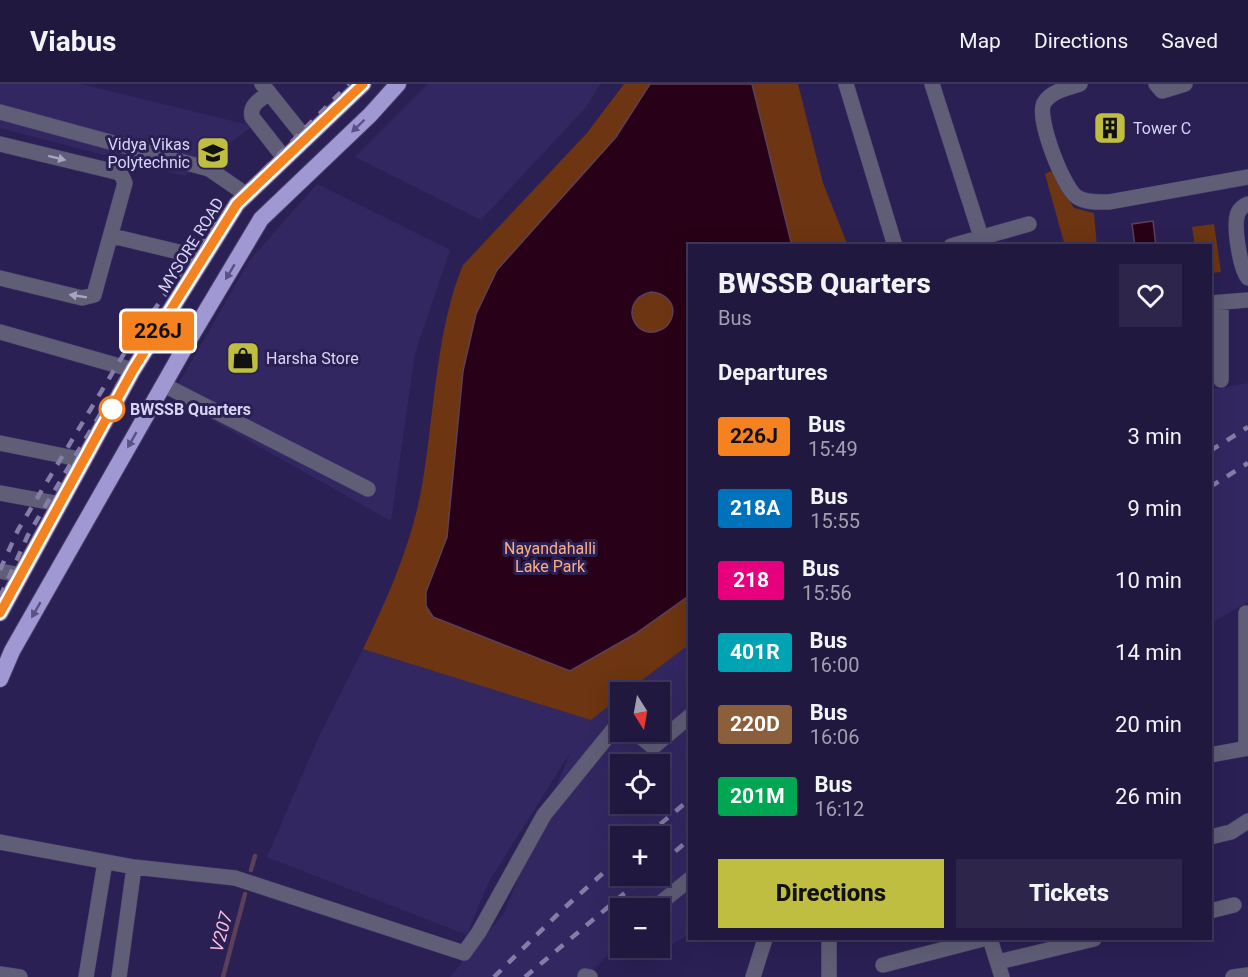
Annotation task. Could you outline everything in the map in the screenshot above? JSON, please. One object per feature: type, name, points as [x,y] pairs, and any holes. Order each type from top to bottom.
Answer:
[{"type":"highway","name":"MYSORE ROAD","points":[[0,613],[133,370],[237,204],[363,84]]},
{"type":"highway","points":[[0,679],[12,651],[261,219],[370,115],[398,84]]},
{"type":"street","points":[[846,84],[895,244]]},
{"type":"street","points":[[933,84],[983,242]]},
{"type":"street","points":[[1080,84],[1055,93],[1045,102],[1042,114],[1058,168],[1071,191],[1078,198],[1109,202],[1248,177]]},
{"type":"street","points":[[1156,84],[1162,91],[1185,84]]},
{"type":"street","points":[[285,159],[252,117],[251,112],[254,105],[266,89],[306,139]]},
{"type":"street","points":[[0,112],[209,168],[247,195]]},
{"type":"street","points":[[0,144],[121,174],[125,183],[94,296],[82,298],[0,278]]},
{"type":"street","points":[[1248,204],[1242,207],[1236,219],[1242,268],[1248,278]]},
{"type":"street","points":[[967,244],[983,242],[1029,224]]},
{"type":"street","points":[[112,236],[204,258]]},
{"type":"street","points":[[1221,380],[1216,303],[1248,300]]},
{"type":"street","points":[[0,332],[133,370]]},
{"type":"street","points":[[164,385],[368,489]]},
{"type":"street","points":[[0,443],[84,460]]},
{"type":"street","points":[[0,493],[60,504]]},
{"type":"street","points":[[0,571],[21,575]]},
{"type":"street","points":[[1212,755],[1247,748],[1247,620]]},
{"type":"street","points":[[670,733],[688,718]]},
{"type":"street","points":[[0,842],[134,867],[236,878],[464,953],[479,932],[544,815],[610,734]]},
{"type":"street","points":[[647,742],[653,747],[659,742]]},
{"type":"street","points":[[1212,837],[1231,832],[1248,821]]},
{"type":"street","points":[[86,977],[105,862]]},
{"type":"street","points":[[119,977],[134,867]]},
{"type":"street","points":[[666,898],[688,881]]},
{"type":"street","points":[[1212,910],[1234,905]]},
{"type":"street","points":[[753,977],[765,940]]},
{"type":"street","points":[[829,940],[829,977]]},
{"type":"street","points":[[883,965],[978,940]]},
{"type":"street","points":[[990,940],[1000,970],[1091,940]]},
{"type":"street","points":[[0,974],[20,977]]},
{"type":"street","points":[[1233,977],[1248,975]]},
{"type":"shaded area","points":[[0,84],[81,84],[253,126],[185,176],[0,128]]},
{"type":"shaded area","points":[[428,84],[600,84],[587,106],[481,220],[355,157]]},
{"type":"shaded area","name":"Nayandahalli Lake Park","points":[[650,84],[752,84],[792,244],[688,244],[688,596],[635,634],[570,671],[433,617],[426,606],[426,592],[447,537],[463,371],[476,314],[497,270],[616,137]],"holes":[[[651,292],[664,296],[671,303],[673,312],[669,323],[660,330],[651,332],[643,330],[633,318],[634,303],[641,296]]]},
{"type":"shaded area","points":[[317,184],[450,250],[415,353],[391,521],[171,397],[249,261]]},
{"type":"shaded area","points":[[1153,221],[1156,244],[1135,244],[1132,224]]},
{"type":"shaded area","points":[[1248,383],[1248,602],[1212,622],[1212,390]]},
{"type":"shaded area","points":[[688,646],[688,935],[670,946],[670,898],[610,898],[610,954],[587,977],[450,977],[504,913],[571,751],[488,883],[467,935],[267,857],[316,743],[363,649],[591,719],[610,704],[610,742],[670,742],[670,682],[640,682]]},
{"type":"green space","name":"Nayandahalli Lake Park","points":[[624,84],[798,84],[823,183],[847,244],[688,244],[688,646],[640,682],[610,682],[610,705],[591,720],[363,649],[398,569],[418,507],[441,345],[454,290],[463,265],[587,133]]},
{"type":"green space","points":[[1051,171],[1074,208],[1094,213],[1097,244],[1064,244],[1045,174]]},
{"type":"green space","points":[[1214,224],[1221,272],[1212,273],[1212,244],[1195,244],[1192,227]]},
{"type":"waterway","name":"V207","points":[[251,870],[255,856]]},
{"type":"waterway","name":"V207","points":[[223,977],[245,894]]},
{"type":"railway","points":[[0,570],[18,530],[131,342],[231,203],[349,84]]},
{"type":"railway","points":[[0,597],[28,535],[140,348],[240,209],[365,84]]},
{"type":"railway","points":[[1212,450],[1248,427]]},
{"type":"railway","points":[[1212,486],[1248,463]]},
{"type":"railway","points":[[658,826],[688,801]]},
{"type":"railway","points":[[670,856],[688,841]]},
{"type":"railway","points":[[494,977],[610,867]]},
{"type":"railway","points":[[525,977],[633,886]]},
{"type":"bus line","name":"226J","points":[[0,613],[133,370],[237,204],[363,84]]},
{"type":"place","name":"Tower C","points":[[1110,128]]},
{"type":"place","name":"Vidya Vikas Polytechnic","points":[[213,153]]},
{"type":"place","name":"Harsha Store","points":[[243,358]]},
{"type":"place","name":"BWSSB Quarters","points":[[112,409]]}]
